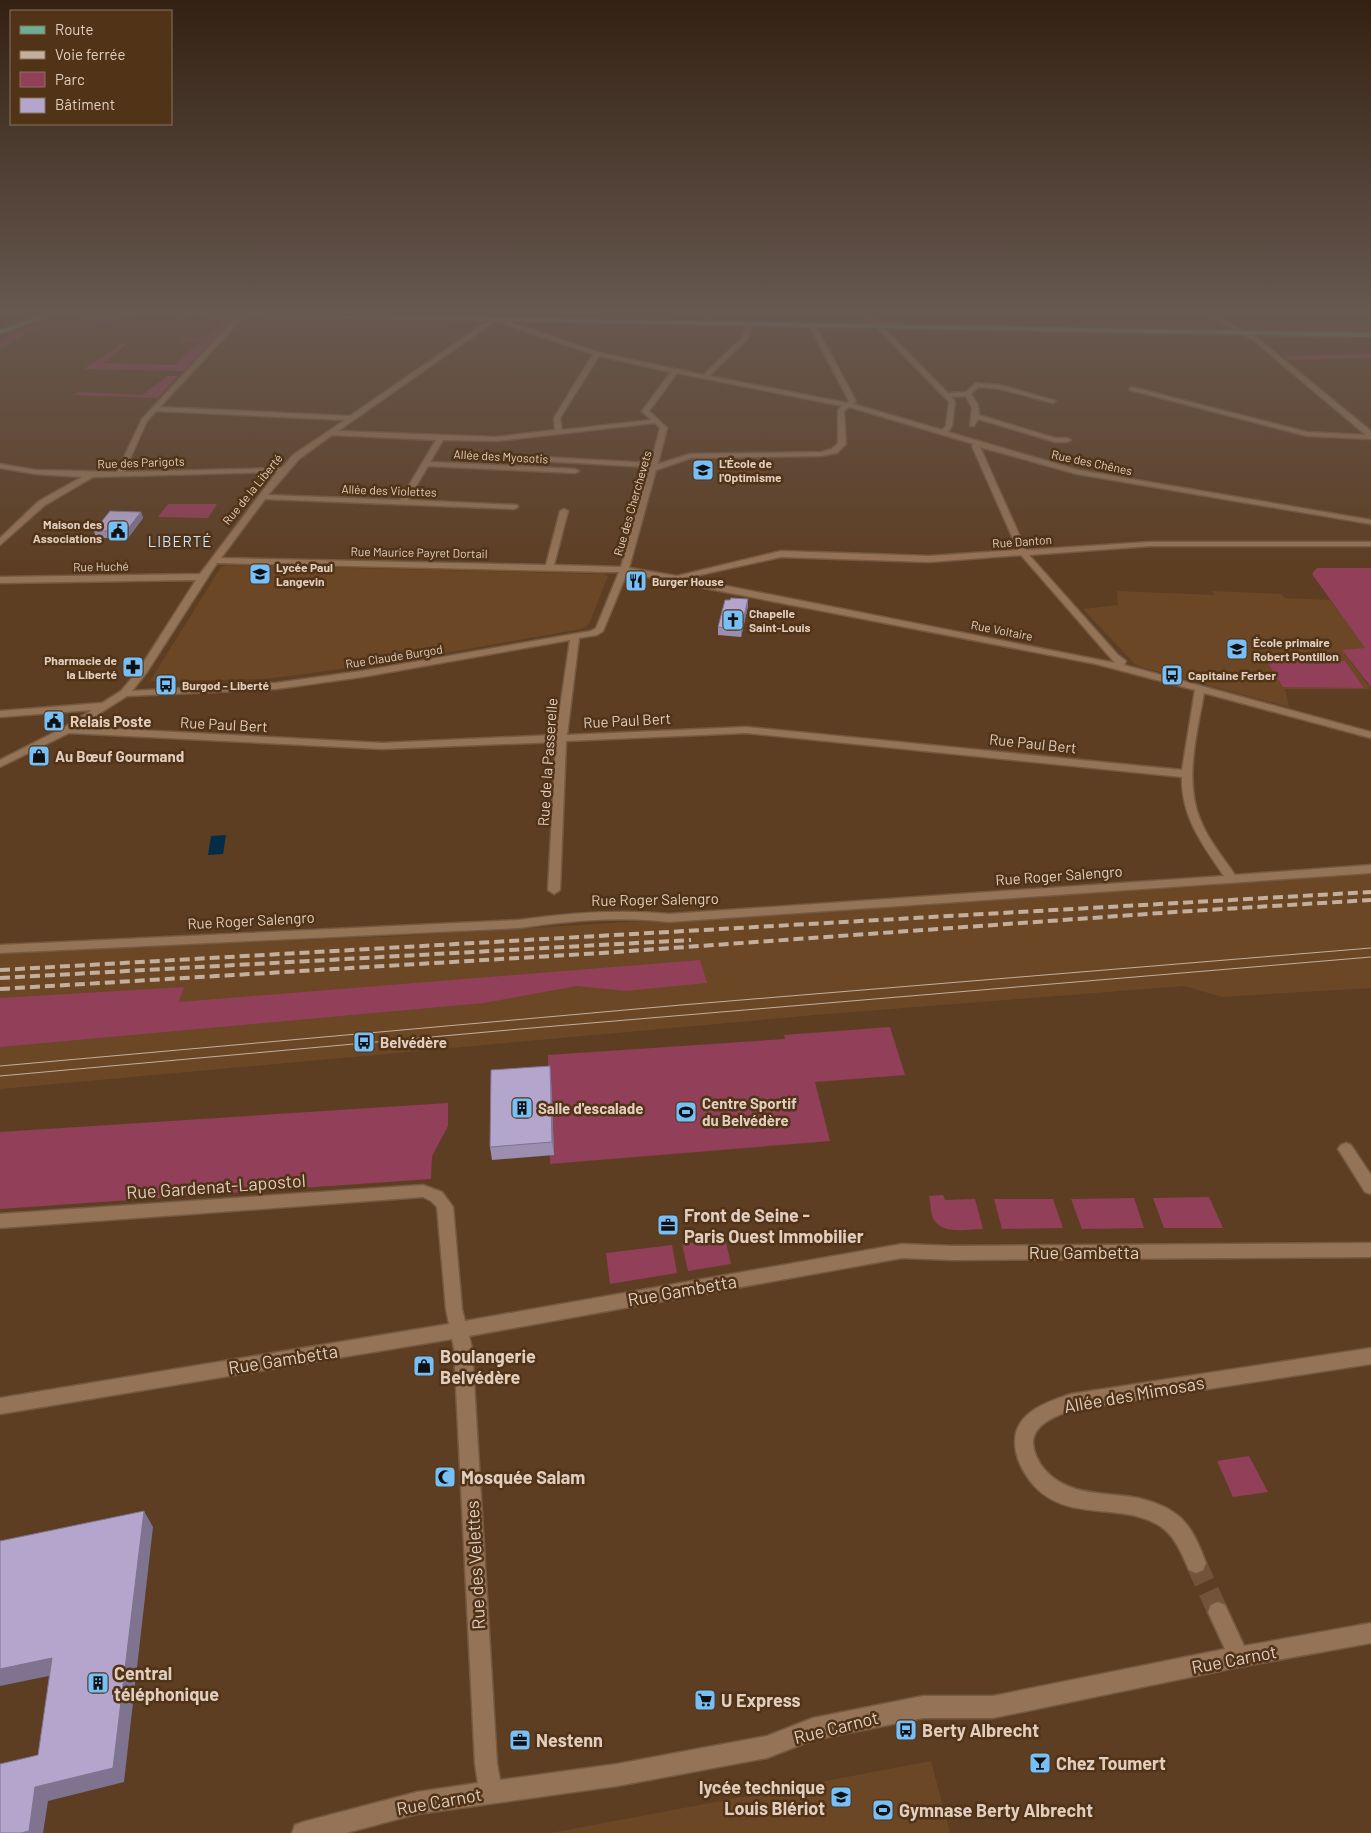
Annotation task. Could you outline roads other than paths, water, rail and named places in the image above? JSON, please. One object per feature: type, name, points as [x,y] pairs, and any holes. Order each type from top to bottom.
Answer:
[{"type":"street","points":[[120,473],[144,420],[166,398]]},
{"type":"street","name":"Rue de la Liberté","points":[[0,764],[67,730],[125,693],[142,672],[214,560],[284,470],[296,457],[381,398]]},
{"type":"street","points":[[560,433],[557,418],[570,398]]},
{"type":"street","name":"Rue des Cherchevets","points":[[623,570],[655,466],[664,428],[646,411],[656,398]]},
{"type":"street","name":"Rue des Chênes","points":[[810,398],[848,405],[1077,472],[1371,522]]},
{"type":"street","points":[[541,459],[655,466],[690,456],[821,454],[834,451],[842,444],[841,410],[852,401],[850,398]]},
{"type":"street","points":[[944,433],[949,426],[952,402],[948,398]]},
{"type":"street","points":[[971,398],[976,405],[976,416],[972,425]]},
{"type":"street","points":[[1040,398],[1053,401]]},
{"type":"street","points":[[1165,398],[1307,434],[1371,436]]},
{"type":"street","points":[[1325,398],[1371,436]]},
{"type":"street","points":[[156,409],[352,418]]},
{"type":"street","points":[[976,416],[1055,440],[1067,440]]},
{"type":"street","points":[[331,433],[496,439],[657,421]]},
{"type":"street","points":[[1360,426],[1371,427]]},
{"type":"street","name":"Allée des Myosotis","points":[[403,502],[441,438]]},
{"type":"street","points":[[980,444],[976,446],[1023,553],[1080,615],[1079,618],[1121,661],[1119,666]]},
{"type":"street","name":"Allée des Myosotis","points":[[425,464],[576,471]]},
{"type":"street","name":"Rue des Parigots","points":[[0,466],[36,472],[91,475],[284,470]]},
{"type":"street","points":[[0,543],[42,503],[91,475]]},
{"type":"street","name":"Allée des Violettes","points":[[263,496],[514,507]]},
{"type":"street","points":[[549,568],[564,511]]},
{"type":"street","name":"Rue Danton","points":[[679,579],[683,576],[781,554],[929,559],[1150,544],[1371,544]]},
{"type":"street","name":"Rue Maurice Payret Dortail","points":[[214,560],[623,570]]},
{"type":"street","name":"Rue Voltaire","points":[[623,570],[679,579],[1119,666],[1371,735]]},
{"type":"street","name":"Rue Claude Burgod","points":[[125,693],[136,694],[276,686],[421,665],[594,633],[600,629],[623,570]]},
{"type":"street","name":"Rue Huché","points":[[0,580],[202,577]]},
{"type":"street","name":"Rue de la Passerelle","points":[[554,890],[561,738],[574,637]]},
{"type":"street","points":[[1200,689],[1187,774],[1188,797],[1191,812],[1202,833],[1232,879]]},
{"type":"street","points":[[0,714],[103,706]]},
{"type":"street","name":"Rue Paul Bert","points":[[67,730],[382,746],[746,730],[1187,774]]},
{"type":"street","name":"Rue Roger Salengro","points":[[0,949],[519,924],[602,915],[639,914],[669,918],[1371,869]]},
{"type":"street","points":[[1346,1149],[1371,1188]]},
{"type":"street","name":"Rue Gardenat-Lapostol","points":[[0,1221],[415,1192],[434,1194]]},
{"type":"street","name":"Rue des Velettes","points":[[434,1194],[442,1200],[445,1207],[454,1309],[463,1358],[486,1764],[490,1792]]},
{"type":"street","name":"Rue Gambetta","points":[[0,1406],[459,1330],[902,1250],[953,1253],[1371,1250]]},
{"type":"street","name":"Allée des Mimosas","points":[[1196,1563],[1182,1535],[1169,1520],[1153,1512],[1122,1504],[1096,1503],[1070,1497],[1052,1489],[1040,1479],[1028,1463],[1024,1447],[1026,1432],[1032,1421],[1043,1413],[1071,1402],[1371,1356]]},
{"type":"street","points":[[1218,1612],[1239,1657]]},
{"type":"street","name":"Rue Carnot","points":[[303,1833],[417,1803],[617,1776],[767,1747],[813,1729],[923,1707],[993,1707],[1239,1657],[1371,1633]]},
{"type":"water","points":[[226,835],[223,854],[208,855],[211,836]]},
{"type":"tunnel","points":[[1196,1563],[1218,1612]]},
{"type":"tram line","points":[[0,1066],[681,1005],[1371,948]]},
{"type":"tram line","points":[[0,1076],[520,1029],[1371,957]]},
{"type":"railway","points":[[0,970],[1371,892]]},
{"type":"railway","points":[[0,989],[602,953],[1175,912],[1371,900]]},
{"type":"railway","points":[[0,978],[691,940]]},
{"type":"place","name":"L'École de l'Optimisme","points":[[703,470]]},
{"type":"place","name":"Maison des Associations","points":[[118,531]]},
{"type":"place","name":"Lycée Paul Langevin","points":[[260,574]]},
{"type":"place","name":"Burger House","points":[[636,581]]},
{"type":"place","name":"Chapelle Saint-Louis","points":[[733,620]]},
{"type":"place","name":"École primaire Robert Pontillon","points":[[1237,649]]},
{"type":"place","name":"Pharmacie de la Liberté","points":[[133,667]]},
{"type":"place","name":"Capitaine Ferber","points":[[1172,675]]},
{"type":"place","name":"Burgod - Liberté","points":[[166,685]]},
{"type":"place","name":"Relais Poste","points":[[54,721]]},
{"type":"place","name":"Au Bœuf Gourmand","points":[[39,756]]},
{"type":"place","name":"Belvédère","points":[[364,1042]]},
{"type":"place","name":"Salle d'escalade","points":[[522,1108]]},
{"type":"place","name":"Centre Sportif du Belvédère","points":[[686,1112]]},
{"type":"place","name":"Front de Seine - Paris Ouest Immobilier","points":[[668,1225]]},
{"type":"place","name":"Boulangerie Belvédère","points":[[424,1366]]},
{"type":"place","name":"Mosquée Salam","points":[[445,1477]]},
{"type":"place","name":"Central téléphonique","points":[[98,1683]]},
{"type":"place","name":"U Express","points":[[705,1700]]},
{"type":"place","name":"Berty Albrecht","points":[[906,1730]]},
{"type":"place","name":"Nestenn","points":[[520,1740]]},
{"type":"place","name":"Chez Toumert","points":[[1040,1763]]},
{"type":"place","name":"lycée technique Louis Blériot","points":[[841,1797]]},
{"type":"place","name":"Gymnase Berty Albrecht","points":[[883,1810]]},
{"type":"district","name":"LIBERTÉ","points":[[180,541]]}]
